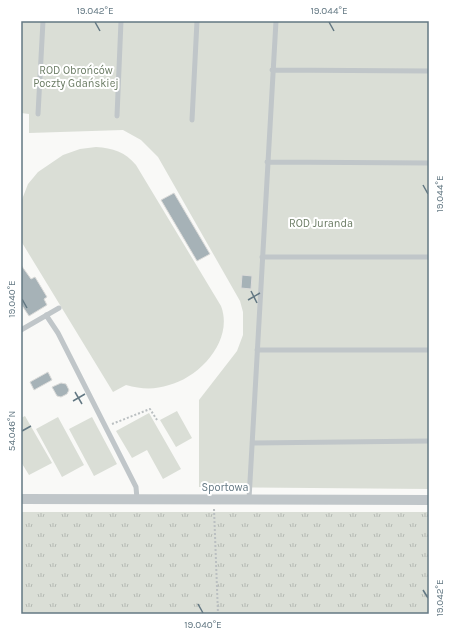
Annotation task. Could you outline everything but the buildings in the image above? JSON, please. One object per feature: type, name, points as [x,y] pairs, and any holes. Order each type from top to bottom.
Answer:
[{"type":"street","name":"Sportowa","points":[[21,499],[429,500]]},
{"type":"lane","points":[[38,114],[43,21]]},
{"type":"lane","points":[[117,116],[121,21]]},
{"type":"lane","points":[[192,120],[197,21]]},
{"type":"lane","points":[[249,499],[272,70],[276,21]]},
{"type":"lane","points":[[272,70],[429,71]]},
{"type":"lane","points":[[267,162],[429,163]]},
{"type":"lane","points":[[262,257],[429,257]]},
{"type":"lane","points":[[21,330],[59,308]]},
{"type":"lane","points":[[46,315],[58,333],[136,487],[137,499]]},
{"type":"lane","points":[[257,350],[429,350]]},
{"type":"lane","points":[[252,443],[429,441]]},
{"type":"path","points":[[105,426],[150,409],[157,420]]},
{"type":"path","points":[[213,499],[218,614]]},
{"type":"green space","name":"ROD Juranda","points":[[21,21],[429,21],[429,489],[199,487],[199,400],[237,351],[243,335],[243,312],[240,301],[158,157],[141,140],[123,130],[29,133],[29,114],[21,113]]},
{"type":"green space","points":[[96,147],[108,148],[123,154],[136,165],[221,306],[224,319],[223,332],[218,344],[212,355],[203,365],[181,381],[158,388],[126,385],[113,392],[21,241],[21,202],[28,184],[38,172],[63,155],[80,149]]},
{"type":"green space","points":[[177,411],[192,438],[176,447],[160,420]]},
{"type":"green space","points":[[149,413],[181,469],[163,479],[147,450],[132,458],[116,431]]},
{"type":"green space","points":[[25,416],[52,463],[29,475],[21,462],[21,418]]},
{"type":"green space","points":[[58,417],[84,465],[62,477],[36,429]]},
{"type":"green space","points":[[92,417],[117,464],[94,476],[69,429]]},
{"type":"green space","points":[[21,512],[429,512],[429,614],[21,614]]},
{"type":"park label","name":"ROD Obrońców Poczty Gdańskiej","points":[[76,76]]}]
